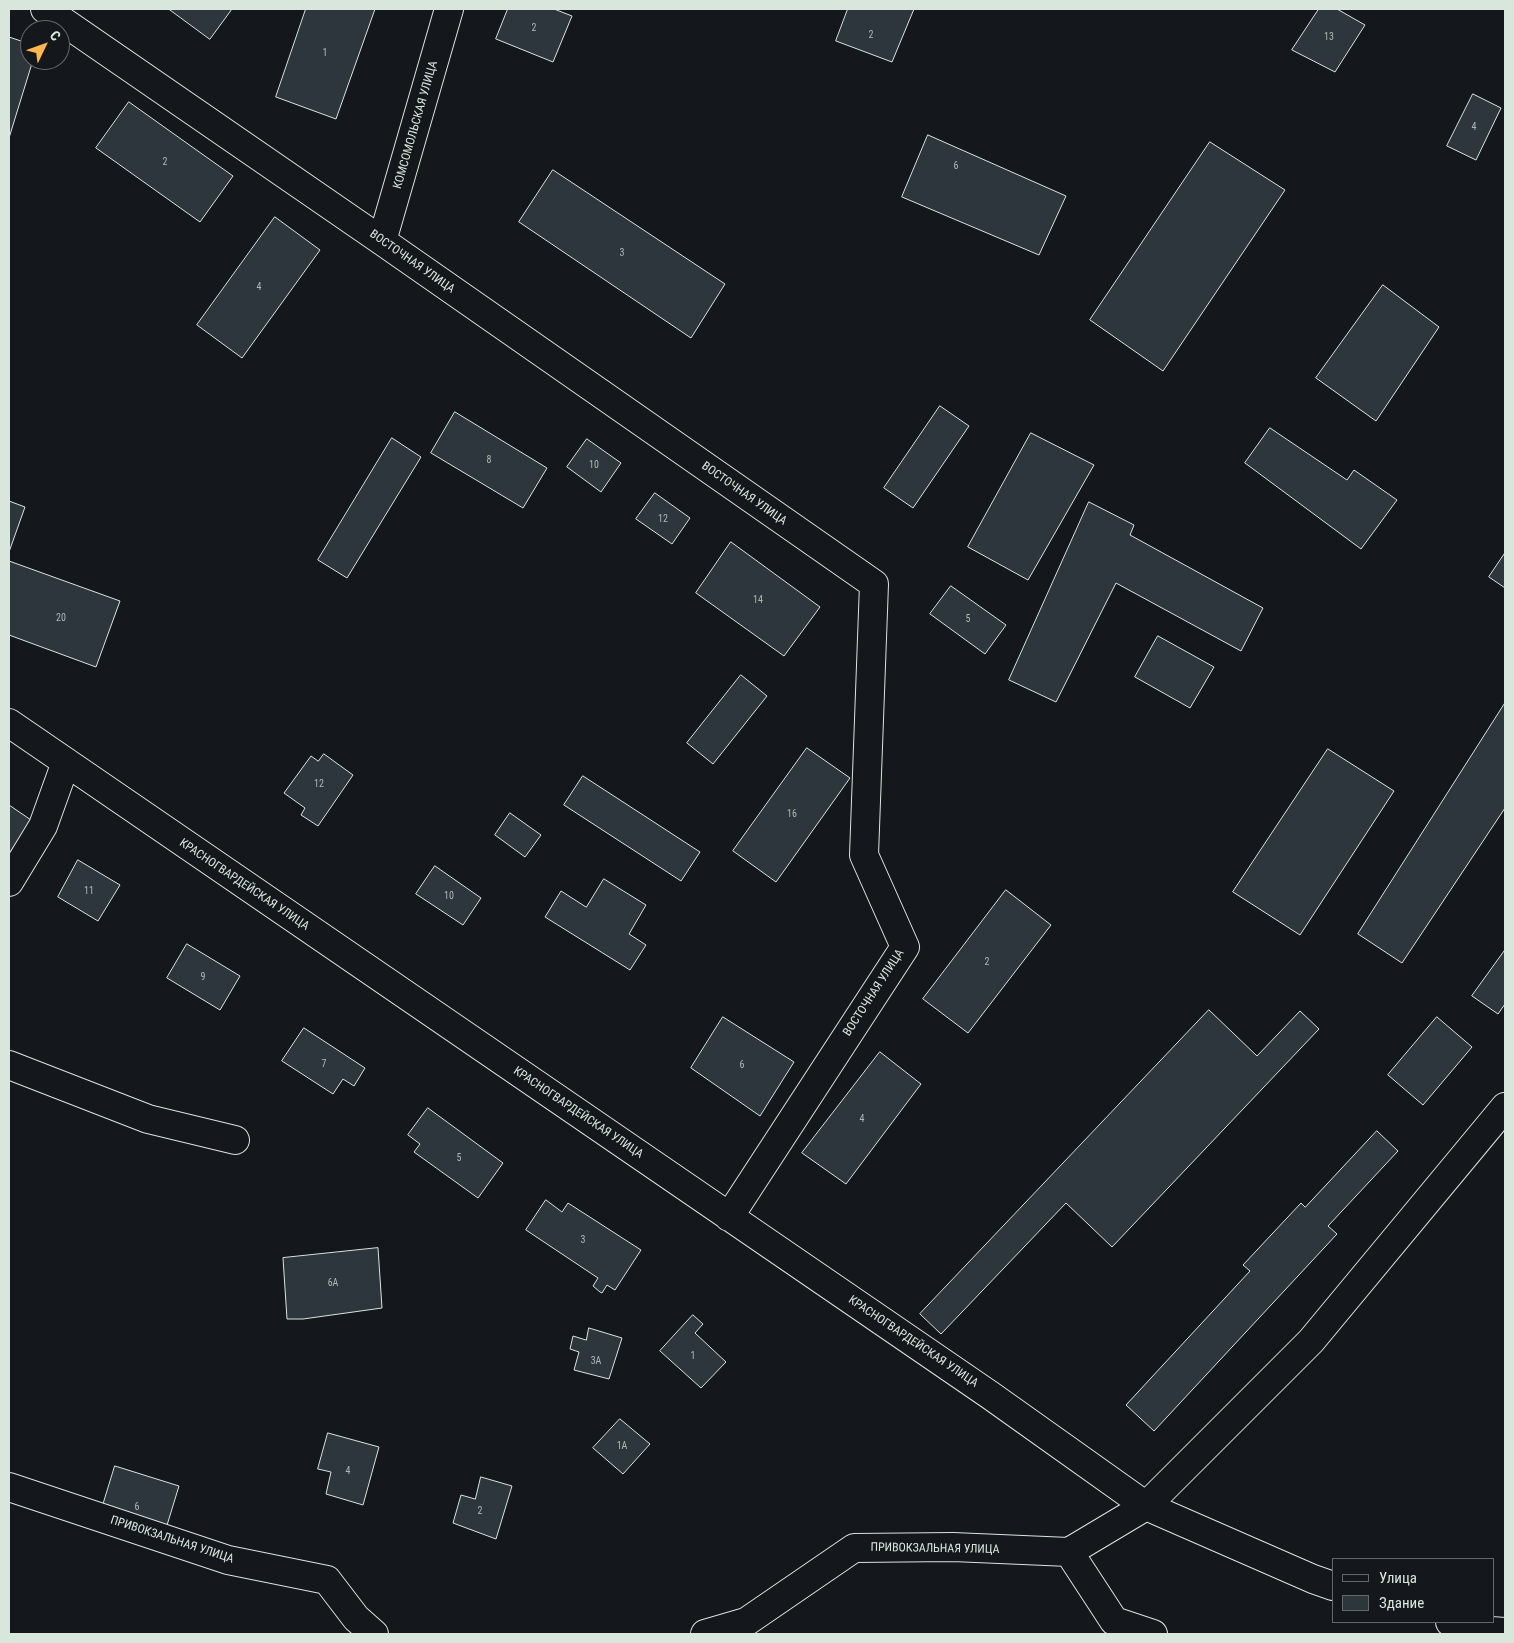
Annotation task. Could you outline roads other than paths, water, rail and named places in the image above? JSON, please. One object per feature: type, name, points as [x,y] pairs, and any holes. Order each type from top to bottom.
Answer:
[{"type":"street","name":"ВОСТОЧНАЯ УЛИЦА","points":[[45,9],[874,584],[864,855],[905,947],[729,1217]]},
{"type":"street","name":"КОМСОМОЛЬСКАЯ УЛИЦА","points":[[382,242],[449,9]]},
{"type":"street","name":"КРАСНОГВАРДЕЙСКАЯ УЛИЦА","points":[[9,723],[990,1395],[1146,1506],[1312,1579],[1332,1586]]},
{"type":"street","points":[[9,882],[43,826],[66,762]]},
{"type":"street","points":[[9,1065],[148,1119],[235,1140]]},
{"type":"street","points":[[1153,1634],[1112,1628],[1069,1552],[1146,1506],[1311,1341],[1505,1107]]},
{"type":"street","name":"ПРИВОКЗАЛЬНАЯ УЛИЦА","points":[[9,1487],[228,1560],[327,1580],[356,1618],[374,1634]]},
{"type":"street","name":"ПРИВОКЗАЛЬНАЯ УЛИЦА","points":[[705,1634],[746,1622],[854,1548],[953,1547],[1069,1552]]},
{"type":"street","points":[[1453,1623],[1477,1630],[1505,1632]]}]
